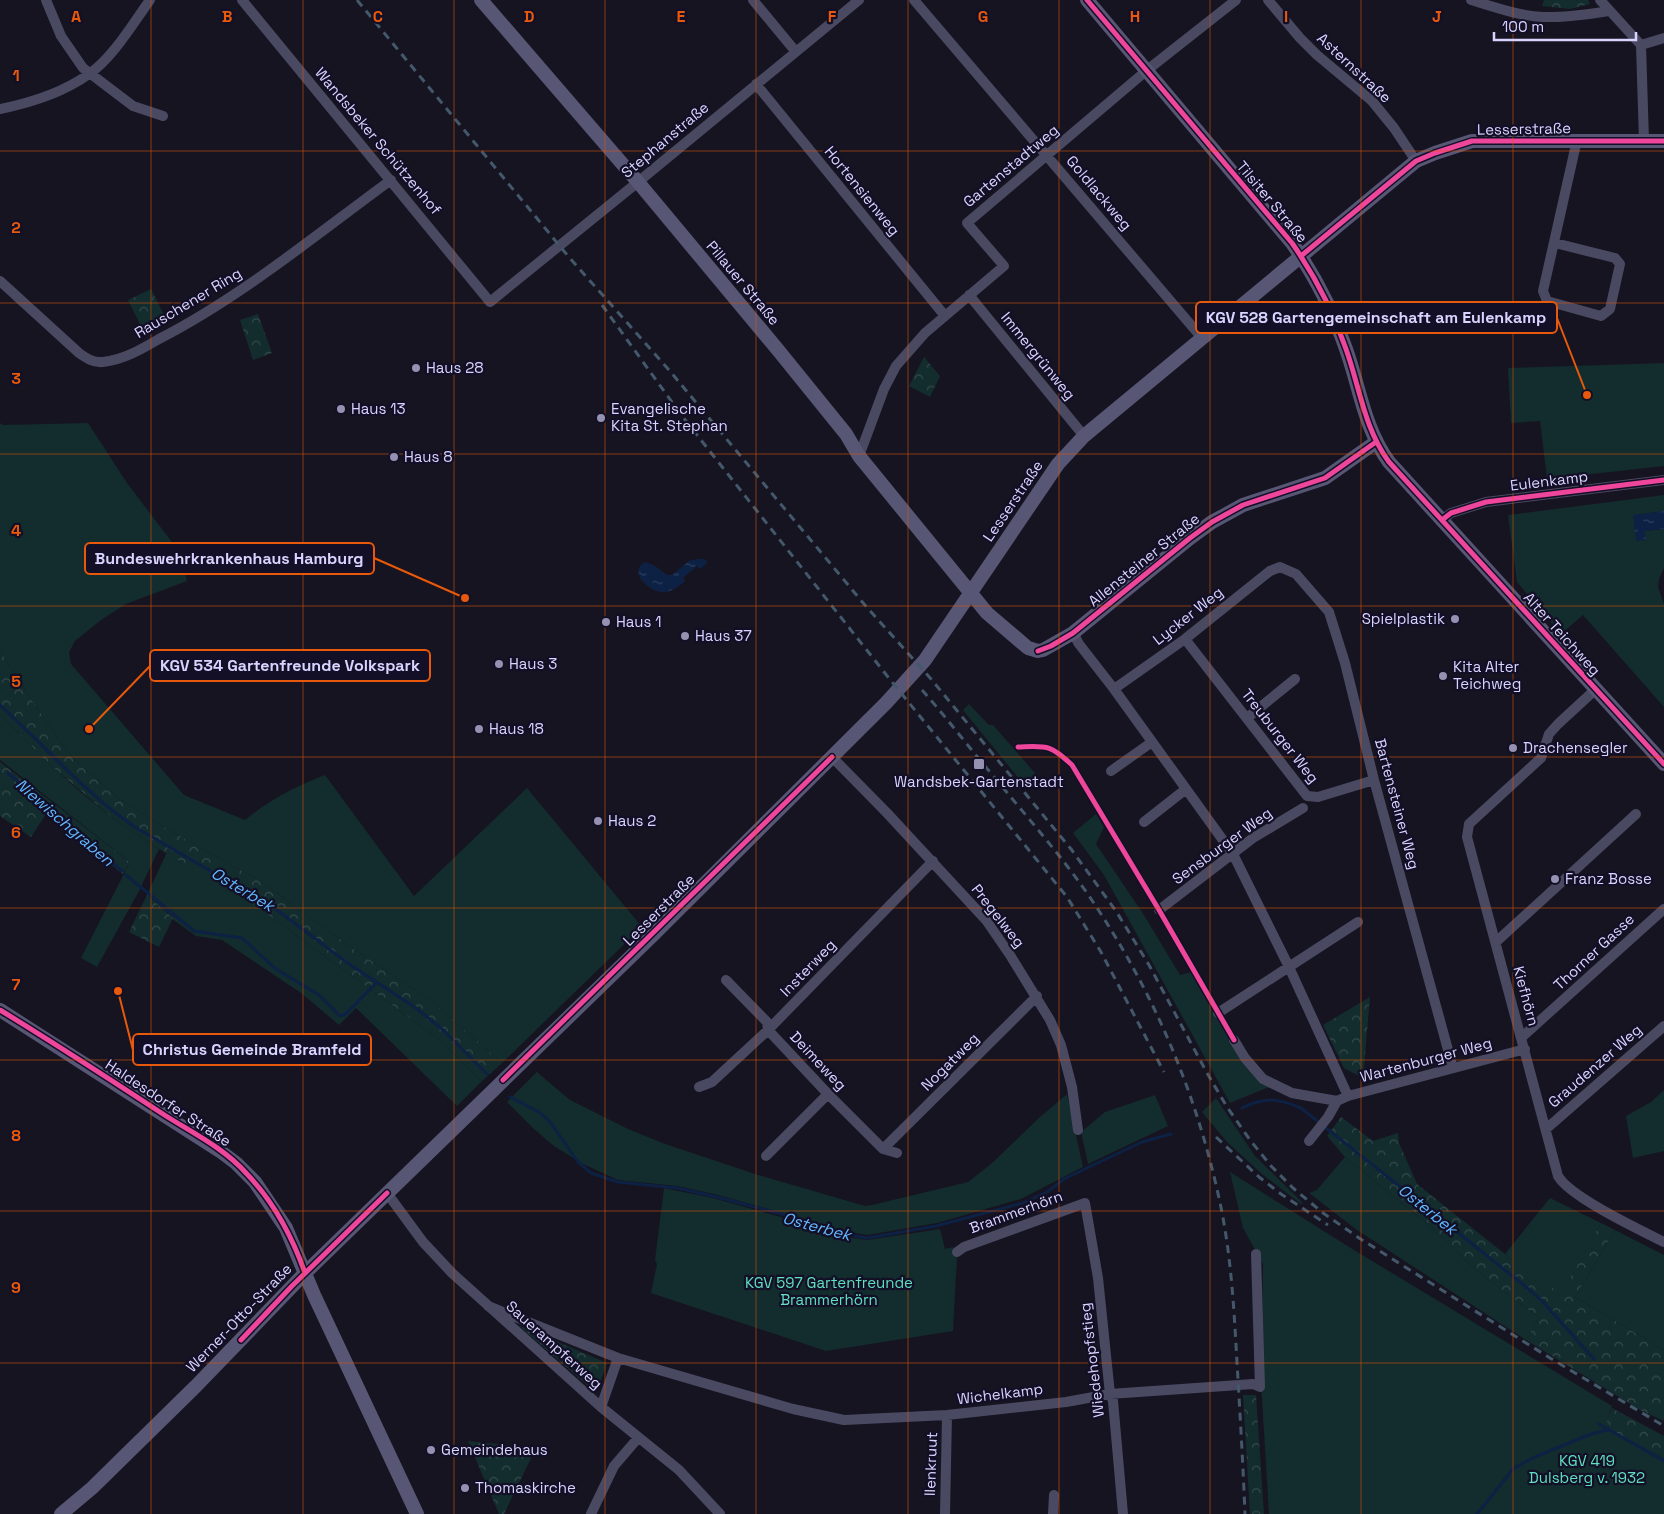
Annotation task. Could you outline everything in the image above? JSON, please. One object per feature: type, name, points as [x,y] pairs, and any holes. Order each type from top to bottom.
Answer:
[{"type":"street","points":[[46,0],[61,36],[83,68],[132,106],[163,116]]},
{"type":"street","points":[[0,109],[59,92],[90,74],[112,51],[150,0]]},
{"type":"street","name":"Wandsbeker Schützenhof","points":[[242,0],[490,302]]},
{"type":"street","name":"Pillauer Straße","points":[[481,0],[638,182],[824,407],[846,434],[859,456],[957,578],[987,613],[1028,648],[1038,651]]},
{"type":"street","points":[[754,0],[796,52]]},
{"type":"street","name":"Stephanstraße","points":[[490,302],[858,0]]},
{"type":"street","name":"Goldlackweg","points":[[914,0],[1202,338]]},
{"type":"street","name":"Tilsiter Straße","points":[[1087,0],[1301,256],[1319,287],[1337,326],[1367,420],[1376,442],[1389,462],[1442,520]]},
{"type":"street","name":"Gartenstadtweg","points":[[859,456],[884,389],[896,366],[925,333],[1004,266],[967,223],[1146,71],[1236,0]]},
{"type":"street","points":[[1471,0],[1502,9],[1543,17],[1609,11]]},
{"type":"street","points":[[1600,0],[1641,45],[1644,141]]},
{"type":"street","name":"Asternstraße","points":[[1272,1],[1300,38],[1317,55],[1372,101],[1394,128],[1416,161]]},
{"type":"street","points":[[1641,45],[1664,38]]},
{"type":"street","name":"Hortensienweg","points":[[756,84],[945,316]]},
{"type":"street","points":[[1554,243],[1615,258],[1620,264],[1610,309],[1601,316],[1547,302],[1543,291],[1577,140]]},
{"type":"street","name":"Lesserstraße","points":[[503,1080],[832,757],[886,703],[925,660],[1058,464],[1084,436],[1416,161],[1472,141],[1664,141]]},
{"type":"street","name":"Rauschener Ring","points":[[0,281],[88,360],[101,362],[113,360],[137,351],[208,311],[391,180]]},
{"type":"street","name":"Immergrünweg","points":[[969,295],[1084,436]]},
{"type":"street","name":"Allensteiner Straße","points":[[1038,651],[1073,633],[1212,522],[1243,505],[1324,478],[1376,442]]},
{"type":"street","name":"Eulenkamp","points":[[1442,520],[1451,514],[1486,502],[1664,480]]},
{"type":"street","name":"Alter Teichweg","points":[[1442,520],[1664,764]]},
{"type":"street","name":"Lycker Weg","points":[[1114,689],[1185,639],[1270,571],[1280,567]]},
{"type":"street","name":"Bartensteiner Weg","points":[[1280,567],[1296,574],[1329,612],[1345,663],[1374,780],[1453,1068]]},
{"type":"street","points":[[1073,633],[1079,644],[1234,854],[1289,967],[1348,1096]]},
{"type":"street","name":"Treuburger Weg","points":[[1185,639],[1308,796],[1318,797],[1374,780]]},
{"type":"street","points":[[1247,718],[1295,678]]},
{"type":"street","name":"Kiefhörn","points":[[1596,690],[1553,729],[1541,758],[1469,824],[1467,837],[1558,1176],[1563,1185],[1611,1215],[1664,1242]]},
{"type":"street","points":[[1111,771],[1152,742]]},
{"type":"street","name":"Pregelweg","points":[[832,757],[933,861],[986,920],[1037,996],[1061,1045],[1072,1087],[1078,1130]]},
{"type":"street","points":[[1144,822],[1186,789]]},
{"type":"street","name":"Sensburger Weg","points":[[1159,910],[1253,838],[1303,808]]},
{"type":"street","points":[[1496,942],[1636,814]]},
{"type":"street","name":"Insterweg","points":[[699,1087],[712,1082],[768,1030],[933,861]]},
{"type":"street","name":"Thorner Gasse","points":[[1522,1037],[1664,909]]},
{"type":"street","points":[[1218,1013],[1358,922]]},
{"type":"street","name":"Deimeweg","points":[[726,980],[767,1022],[768,1030],[828,1094],[883,1148],[897,1153]]},
{"type":"street","name":"Nogatweg","points":[[883,1148],[1037,996]]},
{"type":"street","name":"Haldesdorfer Straße","points":[[0,1010],[236,1163],[261,1190],[277,1212],[294,1243],[305,1273],[418,1514]]},
{"type":"street","name":"Graudenzer Weg","points":[[1546,1129],[1664,1026]]},
{"type":"street","points":[[1234,1040],[1245,1058],[1263,1079],[1292,1093],[1336,1102],[1322,1126],[1309,1141]]},
{"type":"street","name":"Wartenburger Weg","points":[[1336,1102],[1348,1096],[1525,1049]]},
{"type":"street","name":"Werner-Otto-Straße","points":[[61,1514],[92,1488],[196,1386],[305,1273],[503,1080]]},
{"type":"street","points":[[766,1156],[828,1094]]},
{"type":"street","name":"Sauerampferweg","points":[[387,1193],[423,1242],[452,1273],[601,1407],[679,1470],[720,1514]]},
{"type":"street","name":"Brammerhörn","points":[[957,1252],[964,1247],[1085,1203]]},
{"type":"street","name":"Wiedehopfstieg","points":[[1085,1203],[1098,1278],[1110,1394],[1113,1401],[1123,1514]]},
{"type":"street","name":"Wichelkamp","points":[[618,1358],[793,1409],[844,1420],[947,1415],[1066,1402],[1110,1394],[1253,1384],[1260,1387],[1256,1254]]},
{"type":"street","name":"Sauerampferweg","points":[[488,1306],[618,1358],[601,1407]]},
{"type":"street","name":"Ilenkruut","points":[[944,1514],[947,1415]]},
{"type":"street","points":[[591,1514],[614,1466],[638,1438]]},
{"type":"street","points":[[1053,1514],[1054,1495]]},
{"type":"green space","points":[[1544,0],[1588,0],[1590,4],[1570,9],[1542,6]]},
{"type":"green space","points":[[151,289],[164,315],[141,326],[128,300]]},
{"type":"green space","points":[[258,314],[272,353],[253,360],[240,320]]},
{"type":"green space","points":[[924,357],[940,376],[930,397],[909,386]]},
{"type":"green space","points":[[1664,363],[1664,466],[1547,479],[1540,421],[1511,423],[1508,368]]},
{"type":"green space","points":[[0,423],[3,425],[88,423],[127,483],[181,554],[187,581],[126,604],[101,620],[75,641],[69,652],[71,664],[184,795],[245,820],[283,794],[325,775],[414,896],[527,788],[642,927],[502,1063],[433,1002],[355,950],[260,881],[162,826],[120,799],[79,764],[63,746],[0,650]]},
{"type":"green space","points":[[1664,495],[1664,511],[1634,515],[1645,531],[1664,529],[1664,568],[1658,587],[1664,604],[1664,707],[1583,615],[1561,634],[1517,582],[1508,515]]},
{"type":"green space","points":[[0,650],[63,746],[79,764],[120,799],[162,826],[260,881],[355,950],[433,1002],[502,1063],[482,1081],[436,1037],[245,898],[159,849],[115,820],[48,763],[0,714]]},
{"type":"green space","points":[[969,704],[989,725],[993,725],[1035,773],[1024,785],[963,710]]},
{"type":"green space","points":[[0,714],[48,763],[83,794],[115,820],[159,849],[139,891],[97,967],[81,958],[130,862],[0,760]]},
{"type":"green space","points":[[0,762],[130,862],[123,874],[46,814],[31,837],[0,816]]},
{"type":"green space","points":[[1096,814],[1104,827],[1096,844],[1144,915],[1180,975],[1192,972],[1244,1063],[1269,1087],[1230,1103],[1104,875],[1073,833]]},
{"type":"green space","points":[[167,852],[245,898],[436,1037],[482,1081],[457,1106],[356,1008],[339,1025],[301,993],[222,940],[196,936],[172,919],[173,917],[147,895]]},
{"type":"green space","points":[[147,895],[173,918],[159,947],[129,932]]},
{"type":"green space","points":[[1370,997],[1363,1078],[1344,1068],[1323,1025]]},
{"type":"green space","points":[[537,1072],[570,1100],[628,1129],[665,1144],[755,1174],[865,1206],[968,1182],[991,1164],[1067,1094],[1083,1167],[1021,1199],[937,1223],[868,1235],[834,1230],[790,1215],[714,1194],[677,1186],[618,1180],[583,1164],[554,1146],[507,1102]]},
{"type":"green space","points":[[1664,1090],[1664,1151],[1633,1158],[1626,1116],[1651,1102]]},
{"type":"green space","points":[[1155,1095],[1168,1126],[1088,1164],[1081,1132],[1105,1112]]},
{"type":"green space","points":[[1216,1098],[1255,1156],[1303,1203],[1301,1204],[1263,1175],[1227,1142],[1202,1112]]},
{"type":"green space","points":[[1341,1117],[1373,1141],[1398,1133],[1399,1143],[1417,1184],[1505,1254],[1561,1294],[1601,1223],[1615,1230],[1575,1297],[1664,1350],[1664,1421],[1642,1411],[1526,1340],[1539,1318],[1476,1270],[1436,1231],[1345,1157],[1327,1136]]},
{"type":"green space","points":[[1345,1157],[1436,1231],[1476,1270],[1539,1318],[1526,1340],[1357,1230],[1309,1193],[1317,1190]]},
{"type":"green space","name":"KGV 419 Dulsberg v. 1932","points":[[1230,1172],[1354,1250],[1612,1406],[1605,1429],[1664,1458],[1664,1514],[1269,1514],[1261,1383],[1263,1264],[1243,1228]]},
{"type":"green space","name":"KGV 597 Gartenfreunde Brammerhörn","points":[[664,1188],[713,1198],[788,1219],[808,1228],[833,1235],[867,1240],[940,1229],[945,1249],[954,1247],[957,1257],[953,1331],[826,1351],[651,1293],[657,1264],[655,1260]]},
{"type":"green space","points":[[1550,1198],[1601,1223],[1561,1295],[1505,1254]]},
{"type":"green space","points":[[1615,1230],[1664,1255],[1664,1350],[1575,1297]]},
{"type":"green space","points":[[518,1325],[607,1363],[596,1393]]},
{"type":"green space","points":[[1243,1395],[1256,1395],[1264,1514],[1250,1514]]},
{"type":"green space","points":[[1612,1408],[1664,1436],[1664,1458],[1604,1429]]},
{"type":"green space","points":[[468,1441],[534,1448],[533,1454],[504,1514],[499,1514]]},
{"type":"water","points":[[1664,511],[1664,529],[1645,531],[1646,540],[1636,541],[1633,515]]},
{"type":"water","points":[[698,559],[707,561],[706,564],[700,569],[697,566],[683,578],[685,581],[670,591],[664,592],[653,589],[647,586],[639,576],[640,566],[645,562],[655,566],[667,575],[672,575],[689,561]]},
{"type":"waterway","name":"Osterbek","points":[[0,705],[97,798],[133,826],[273,907],[349,964],[416,1008],[442,1029],[487,1074]]},
{"type":"waterway","name":"Niewischgraben","points":[[8,773],[122,871]]},
{"type":"waterway","name":"Niewischgraben","points":[[126,875],[194,931],[242,938],[276,969],[319,995],[340,1016],[346,1014],[377,982]]},
{"type":"waterway","name":"Osterbek","points":[[510,1097],[539,1112],[550,1122],[578,1162],[591,1173],[618,1182],[677,1188],[713,1196],[789,1216],[809,1226],[867,1238],[936,1226],[1023,1203],[1047,1192],[1064,1179],[1142,1142],[1171,1134]]},
{"type":"waterway","name":"Osterbek","points":[[1242,1108],[1258,1102],[1271,1100],[1285,1102],[1301,1108],[1525,1286],[1543,1302],[1594,1359]]},
{"type":"waterway","name":"Osterbek","points":[[1599,1424],[1664,1461]]},
{"type":"waterway","points":[[1477,1514],[1514,1468],[1535,1457],[1591,1434],[1608,1430]]},
{"type":"railway","points":[[357,0],[568,256],[669,370],[864,604],[931,679],[1071,849],[1116,911],[1149,965],[1227,1107],[1271,1166],[1293,1188],[1323,1213],[1359,1238],[1550,1358],[1664,1426]]},
{"type":"railway","points":[[602,305],[682,416],[888,677],[1067,897],[1101,952],[1164,1072]]},
{"type":"railway","points":[[922,690],[1054,849],[1087,893],[1110,928],[1151,1001],[1184,1078],[1209,1157],[1226,1239],[1235,1322],[1245,1514]]},
{"type":"railway","points":[[1216,1137],[1259,1177],[1328,1225]]},
{"type":"cycle path","points":[[1087,0],[1292,243],[1300,255],[1323,294],[1335,321],[1351,364],[1368,422],[1389,462],[1664,764]]},
{"type":"cycle path","points":[[1301,256],[1416,161],[1472,141],[1664,141]]},
{"type":"cycle path","points":[[1038,651],[1073,633],[1212,522],[1243,505],[1325,478],[1376,442]]},
{"type":"cycle path","points":[[1442,520],[1451,513],[1486,502],[1664,480]]},
{"type":"cycle path","points":[[1018,747],[1036,746],[1048,748],[1058,753],[1072,765],[1234,1040]]},
{"type":"cycle path","points":[[503,1080],[832,757]]},
{"type":"cycle path","points":[[0,1010],[208,1142],[238,1164],[274,1208],[288,1233],[305,1273]]},
{"type":"cycle path","points":[[241,1340],[292,1286],[387,1193]]},
{"type":"place","name":"Haus 28","points":[[416,368]]},
{"type":"place","name":"KGV 528 Gartengemeinschaft am Eulenkamp","points":[[1587,395]]},
{"type":"place","name":"Haus 13","points":[[341,409]]},
{"type":"place","name":"Evangelische Kita St. Stephan","points":[[601,418]]},
{"type":"place","name":"Haus 8","points":[[394,457]]},
{"type":"place","name":"Bundeswehrkrankenhaus Hamburg","points":[[465,598]]},
{"type":"place","name":"Spielplastik","points":[[1455,619]]},
{"type":"place","name":"Haus 1","points":[[606,622]]},
{"type":"place","name":"Haus 37","points":[[685,636]]},
{"type":"place","name":"Haus 3","points":[[499,664]]},
{"type":"place","name":"Kita Alter Teichweg","points":[[1443,676]]},
{"type":"place","name":"KGV 534 Gartenfreunde Volkspark","points":[[89,729]]},
{"type":"place","name":"Haus 18","points":[[479,729]]},
{"type":"place","name":"Drachensegler","points":[[1513,748]]},
{"type":"place","name":"Wandsbek-Gartenstadt","points":[[979,764]]},
{"type":"place","name":"Haus 2","points":[[598,821]]},
{"type":"place","name":"Franz Bosse","points":[[1555,879]]},
{"type":"place","name":"Christus Gemeinde Bramfeld","points":[[118,991]]},
{"type":"place","name":"Gemeindehaus","points":[[431,1450]]},
{"type":"place","name":"Thomaskirche","points":[[465,1488]]}]
